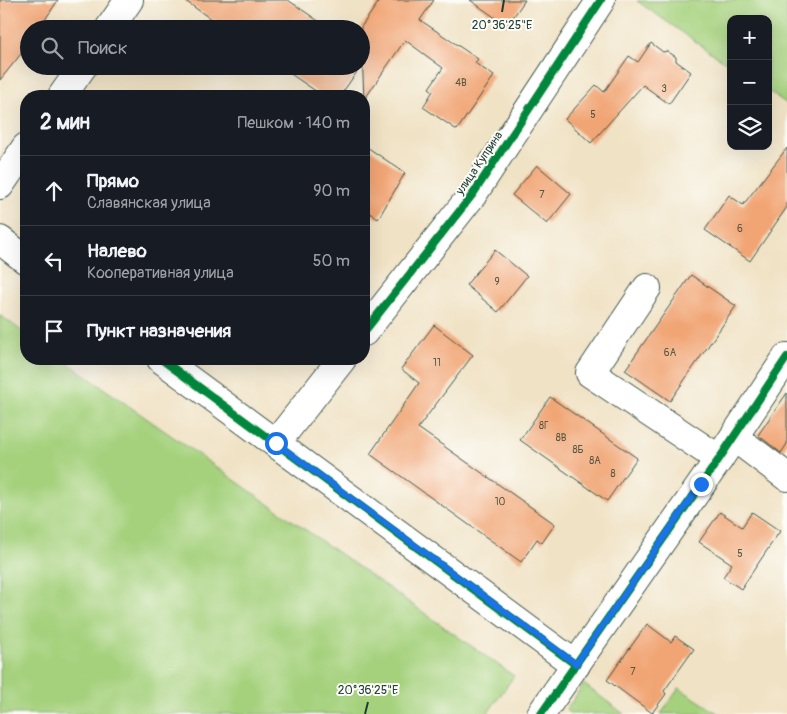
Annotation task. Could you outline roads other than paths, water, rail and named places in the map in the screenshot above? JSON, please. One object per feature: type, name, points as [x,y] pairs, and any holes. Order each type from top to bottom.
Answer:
[{"type":"street","points":[[115,20],[129,0]]},
{"type":"street","name":"улица Куприна","points":[[370,324],[473,194],[601,0]]},
{"type":"street","points":[[66,90],[77,75]]},
{"type":"street","points":[[0,185],[20,156]]},
{"type":"street","points":[[0,240],[20,255]]},
{"type":"street","points":[[647,288],[590,373],[726,448],[787,477]]},
{"type":"street","points":[[541,714],[787,357]]},
{"type":"street","points":[[169,365],[576,664]]},
{"type":"street","points":[[276,443],[337,365]]}]
